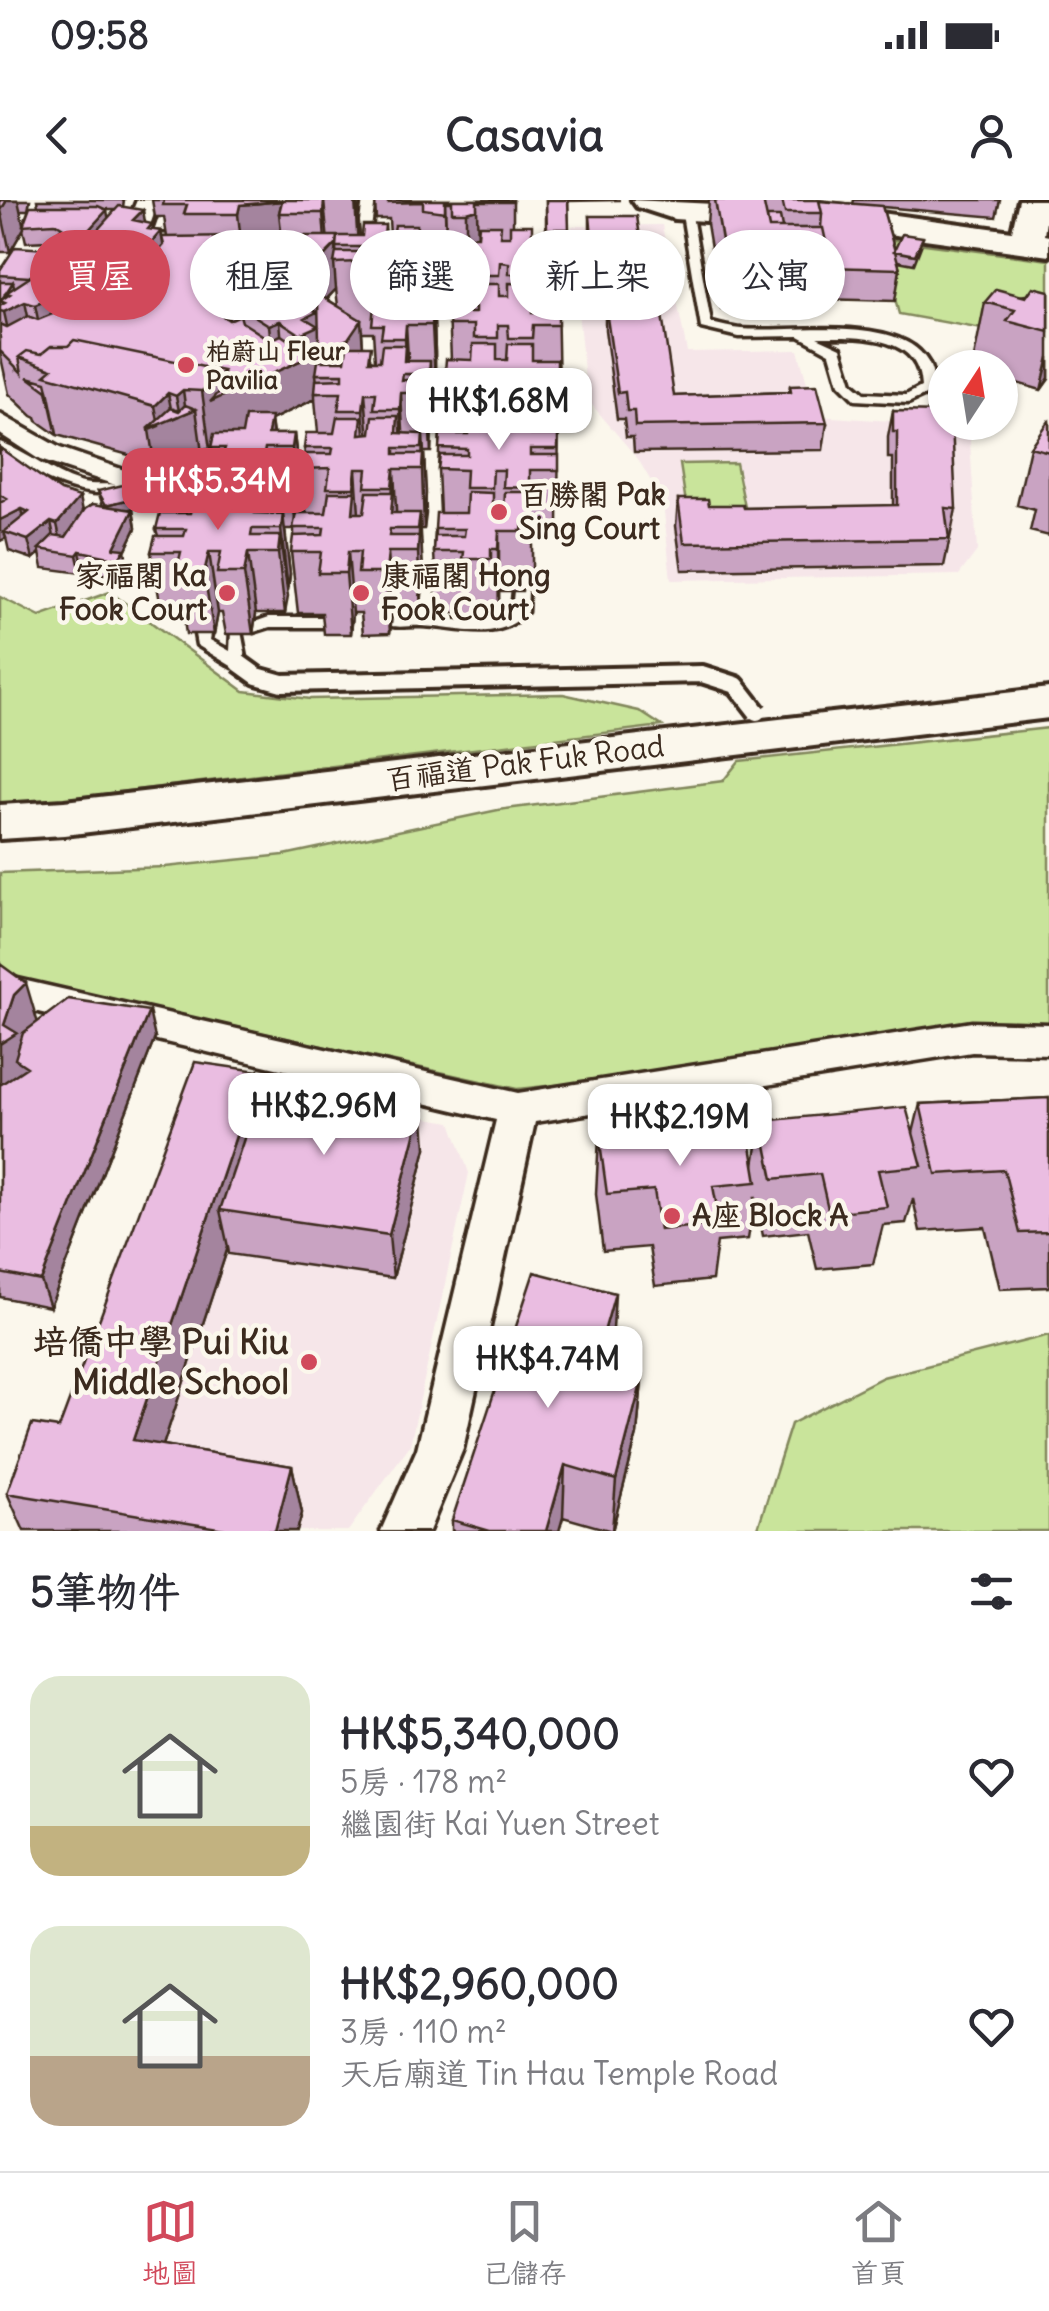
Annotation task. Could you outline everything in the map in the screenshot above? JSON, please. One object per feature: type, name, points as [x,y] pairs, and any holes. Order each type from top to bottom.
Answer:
[{"type":"street","points":[[133,230],[148,200]]},
{"type":"street","points":[[648,200],[664,208],[873,222],[1038,243],[1036,200]]},
{"type":"street","points":[[0,422],[50,454],[130,481],[172,483]]},
{"type":"street","name":"百福道 Pak Fuk Road","points":[[0,822],[64,818],[762,723],[902,718],[1049,703]]},
{"type":"street","points":[[0,989],[518,1109],[972,1037],[1049,1039]]},
{"type":"street","points":[[404,1531],[440,1449],[518,1109]]},
{"type":"lane","points":[[174,200],[169,202],[160,229],[192,229],[188,244]]},
{"type":"lane","points":[[365,230],[369,200]]},
{"type":"lane","points":[[685,210],[705,325],[730,332],[804,335],[902,343],[919,356],[927,389],[908,399],[860,397],[846,384],[836,351],[804,335]]},
{"type":"lane","points":[[0,446],[33,466],[84,487],[106,491],[130,481]]},
{"type":"lane","points":[[172,483],[202,522],[198,551]]},
{"type":"lane","points":[[391,622],[504,624],[519,612],[521,591]]},
{"type":"lane","points":[[430,622],[465,617]]},
{"type":"lane","points":[[260,622],[325,622]]},
{"type":"lane","points":[[203,634],[206,647],[257,676],[282,683],[702,674],[741,686],[762,723]]},
{"type":"lane","points":[[236,634],[239,663]]},
{"type":"shaded area","points":[[662,225],[663,230],[572,230],[572,226]]},
{"type":"shaded area","points":[[579,320],[681,320],[687,352],[798,350],[816,416],[928,423],[928,440],[970,440],[977,551],[959,575],[671,580],[663,502],[638,459],[587,399]]},
{"type":"shaded area","points":[[196,1080],[451,1122],[469,1173],[410,1445],[348,1531],[20,1531]]},
{"type":"green space","points":[[878,238],[1049,260],[1049,341],[899,314]]},
{"type":"green space","points":[[736,463],[748,522],[689,523],[680,464]]},
{"type":"green space","points":[[110,592],[244,691],[310,699],[563,694],[639,711],[662,726],[62,799],[0,803],[0,597],[40,617]]},
{"type":"green space","points":[[1049,728],[1049,1035],[517,1089],[0,975],[0,873],[165,867],[284,855],[498,810],[723,781],[739,761]]},
{"type":"green space","points":[[1049,1335],[1049,1531],[757,1531],[791,1424],[883,1377]]},
{"type":"building","points":[[164,200],[355,200],[324,201],[323,213],[279,213],[282,201],[240,205],[238,214],[184,214],[187,205],[163,205]]},
{"type":"building","points":[[388,200],[513,202],[477,202],[477,209],[452,212],[452,202],[445,202],[445,212],[423,209],[423,202]]},
{"type":"building","points":[[546,200],[568,200],[569,229],[547,229]]},
{"type":"building","points":[[715,200],[763,200],[769,228],[823,230],[720,230]]},
{"type":"building","points":[[782,200],[819,200],[822,213],[785,213]]},
{"type":"building","points":[[819,201],[882,206],[900,269],[845,268],[845,230],[823,230]]},
{"type":"building","points":[[30,206],[98,206],[107,210],[89,230],[60,230],[62,227],[55,223],[23,225]]},
{"type":"building","points":[[119,206],[143,210],[133,220],[152,224],[148,229],[154,230],[97,230]]},
{"type":"building","points":[[590,216],[637,216],[639,230],[591,230]]},
{"type":"building","points":[[767,217],[780,217],[782,228],[769,228]]},
{"type":"building","points":[[363,225],[385,225],[385,230],[363,230]]},
{"type":"building","points":[[395,225],[417,225],[417,230],[394,230]]},
{"type":"building","points":[[479,225],[501,225],[500,236],[510,236],[510,274],[509,263],[500,262],[499,275],[490,275],[490,230],[479,230]]},
{"type":"building","points":[[510,225],[532,225],[532,230],[510,230]]},
{"type":"building","points":[[902,234],[923,237],[915,255],[894,251]]},
{"type":"building","points":[[330,236],[337,236],[330,250]]},
{"type":"building","points":[[337,236],[350,236],[350,247],[336,247]]},
{"type":"building","points":[[170,237],[190,237],[190,320],[241,320],[270,340],[281,335],[301,348],[319,341],[318,320],[330,320],[330,301],[350,313],[350,320],[361,320],[348,339],[210,402],[225,386],[223,371],[74,340],[68,346],[51,346],[41,354],[27,351],[19,357],[22,373],[0,351],[0,324],[7,327],[28,316],[30,320],[170,320]]},
{"type":"building","points":[[15,247],[30,248],[30,276],[0,275]]},
{"type":"building","points":[[336,252],[350,252],[350,262],[334,263]]},
{"type":"building","points":[[30,277],[30,304],[0,311],[5,303],[0,301],[10,294],[6,293]]},
{"type":"building","points":[[0,282],[13,282],[2,299],[0,299]]},
{"type":"building","points":[[509,283],[510,320],[558,320],[558,325],[533,325],[532,338],[509,338],[508,325],[498,325],[498,338],[474,338],[474,325],[449,325],[449,320],[490,320],[490,284],[499,284],[499,296],[509,296]]},
{"type":"building","points":[[1033,287],[1049,291],[1049,332],[1007,321],[1015,310],[985,302],[996,289],[1026,297]]},
{"type":"building","points":[[261,320],[308,320],[318,326],[300,334],[280,321],[269,325]]},
{"type":"building","points":[[373,320],[432,320],[432,325],[406,325],[405,338],[381,338],[383,325],[372,325]]},
{"type":"building","points":[[607,320],[663,320],[674,396],[791,392],[790,386],[817,385],[827,423],[635,426],[634,411],[627,411],[625,392],[618,393]]},
{"type":"building","points":[[74,340],[223,371],[202,391],[183,390],[176,396],[168,393],[155,406],[45,375],[52,369],[19,357],[27,351],[41,354],[51,346],[68,346]]},
{"type":"building","points":[[473,344],[497,344],[497,360],[507,360],[508,344],[532,344],[532,360],[557,360],[557,373],[531,372],[531,378],[558,378],[559,392],[532,391],[532,408],[506,408],[507,391],[496,391],[495,408],[470,408],[471,391],[445,391],[446,378],[471,378],[472,373],[445,372],[446,359],[472,360]]},
{"type":"building","points":[[382,345],[405,345],[404,361],[430,361],[429,374],[403,374],[402,380],[429,380],[428,393],[401,393],[400,409],[374,409],[376,393],[365,393],[363,410],[338,410],[341,393],[315,393],[316,380],[343,379],[343,374],[316,374],[318,361],[345,361],[347,346],[371,346],[369,361],[380,361]]},
{"type":"building","points":[[28,377],[46,382],[48,390],[47,391]]},
{"type":"building","points":[[185,405],[196,409],[148,429],[171,408],[179,411]]},
{"type":"building","points":[[893,411],[928,412],[928,440],[953,440],[956,509],[945,508],[949,539],[684,543],[678,499],[708,499],[709,505],[744,508],[897,505],[897,432],[893,432]]},
{"type":"building","points":[[373,416],[398,416],[397,433],[423,434],[422,448],[395,448],[395,454],[423,454],[422,469],[394,469],[392,487],[365,487],[367,469],[356,469],[354,488],[327,488],[330,468],[302,469],[304,454],[332,454],[333,448],[304,448],[306,433],[334,433],[337,417],[362,417],[360,434],[371,433]]},
{"type":"building","points":[[245,417],[271,417],[268,434],[294,434],[292,448],[265,448],[264,454],[292,455],[290,469],[261,469],[258,488],[231,487],[235,469],[208,469],[210,454],[223,454],[225,448],[211,448],[214,434],[242,434]]},
{"type":"building","points":[[469,417],[494,417],[494,434],[505,434],[505,417],[530,417],[531,435],[558,435],[558,449],[530,449],[530,455],[559,455],[559,470],[530,470],[530,488],[503,487],[504,470],[493,470],[492,488],[465,488],[466,470],[438,469],[440,455],[467,455],[467,449],[439,448],[440,434],[468,434]]},
{"type":"building","points":[[1048,421],[1049,452],[1030,447]]},
{"type":"building","points":[[0,448],[61,491],[80,497],[57,524],[51,522],[28,540],[4,532],[29,512],[22,509],[0,520],[0,503],[7,499],[0,495]]},
{"type":"building","points":[[131,483],[139,497],[106,505],[98,491]]},
{"type":"building","points":[[232,492],[259,492],[255,513],[283,514],[281,529],[252,529],[251,536],[280,536],[278,553],[248,553],[244,573],[217,573],[221,552],[209,552],[204,573],[176,573],[181,552],[151,552],[155,536],[184,536],[186,529],[156,529],[160,513],[190,513],[194,493],[221,493],[217,513],[228,513]]},
{"type":"building","points":[[329,492],[355,492],[353,513],[364,513],[367,492],[393,492],[391,513],[420,513],[418,529],[390,529],[389,536],[419,536],[418,552],[388,552],[386,573],[358,573],[360,552],[348,552],[346,573],[318,573],[321,552],[291,552],[293,536],[323,535],[324,528],[293,528],[296,513],[326,513]]},
{"type":"building","points":[[467,492],[493,493],[493,513],[504,513],[505,492],[532,492],[532,521],[523,521],[522,531],[499,531],[498,549],[491,549],[491,559],[463,559],[464,552],[434,552],[435,536],[464,536],[465,529],[435,529],[436,513],[466,513]]},
{"type":"building","points":[[93,504],[133,510],[114,548],[125,549],[119,559],[80,551],[77,555],[39,549],[53,535],[66,537],[85,509]]},
{"type":"building","points":[[0,964],[26,983],[14,995],[4,1025],[17,1033],[0,1044]]},
{"type":"building","points":[[68,999],[149,1011],[41,1281],[0,1273],[0,1085],[27,1067],[15,1059],[23,1033]]},
{"type":"building","points":[[195,1062],[258,1071],[133,1440],[292,1466],[275,1531],[236,1531],[7,1493],[32,1424],[59,1428]]},
{"type":"building","points":[[263,1082],[423,1104],[389,1235],[220,1210]]},
{"type":"building","points":[[1049,1098],[1049,1232],[1020,1233],[1004,1170],[936,1174],[920,1104]]},
{"type":"building","points":[[906,1107],[922,1166],[878,1170],[887,1207],[829,1213],[820,1174],[773,1179],[761,1121]]},
{"type":"building","points":[[747,1122],[757,1182],[713,1186],[720,1224],[660,1230],[654,1190],[607,1194],[599,1136]]},
{"type":"building","points":[[534,1272],[615,1293],[594,1367],[642,1380],[616,1480],[565,1465],[546,1531],[490,1531],[452,1520]]},
{"type":"place","name":"柏蔚山 Fleur Pavilia","points":[[186,365]]},
{"type":"place","name":"百勝閣 Pak Sing Court","points":[[499,512]]},
{"type":"place","name":"家福閣 Ka Fook Court","points":[[227,593]]},
{"type":"place","name":"康福閣 Hong Fook Court","points":[[361,593]]},
{"type":"place","name":"A座 Block A","points":[[672,1216]]},
{"type":"place","name":"培僑中學 Pui Kiu Middle School","points":[[309,1362]]}]
